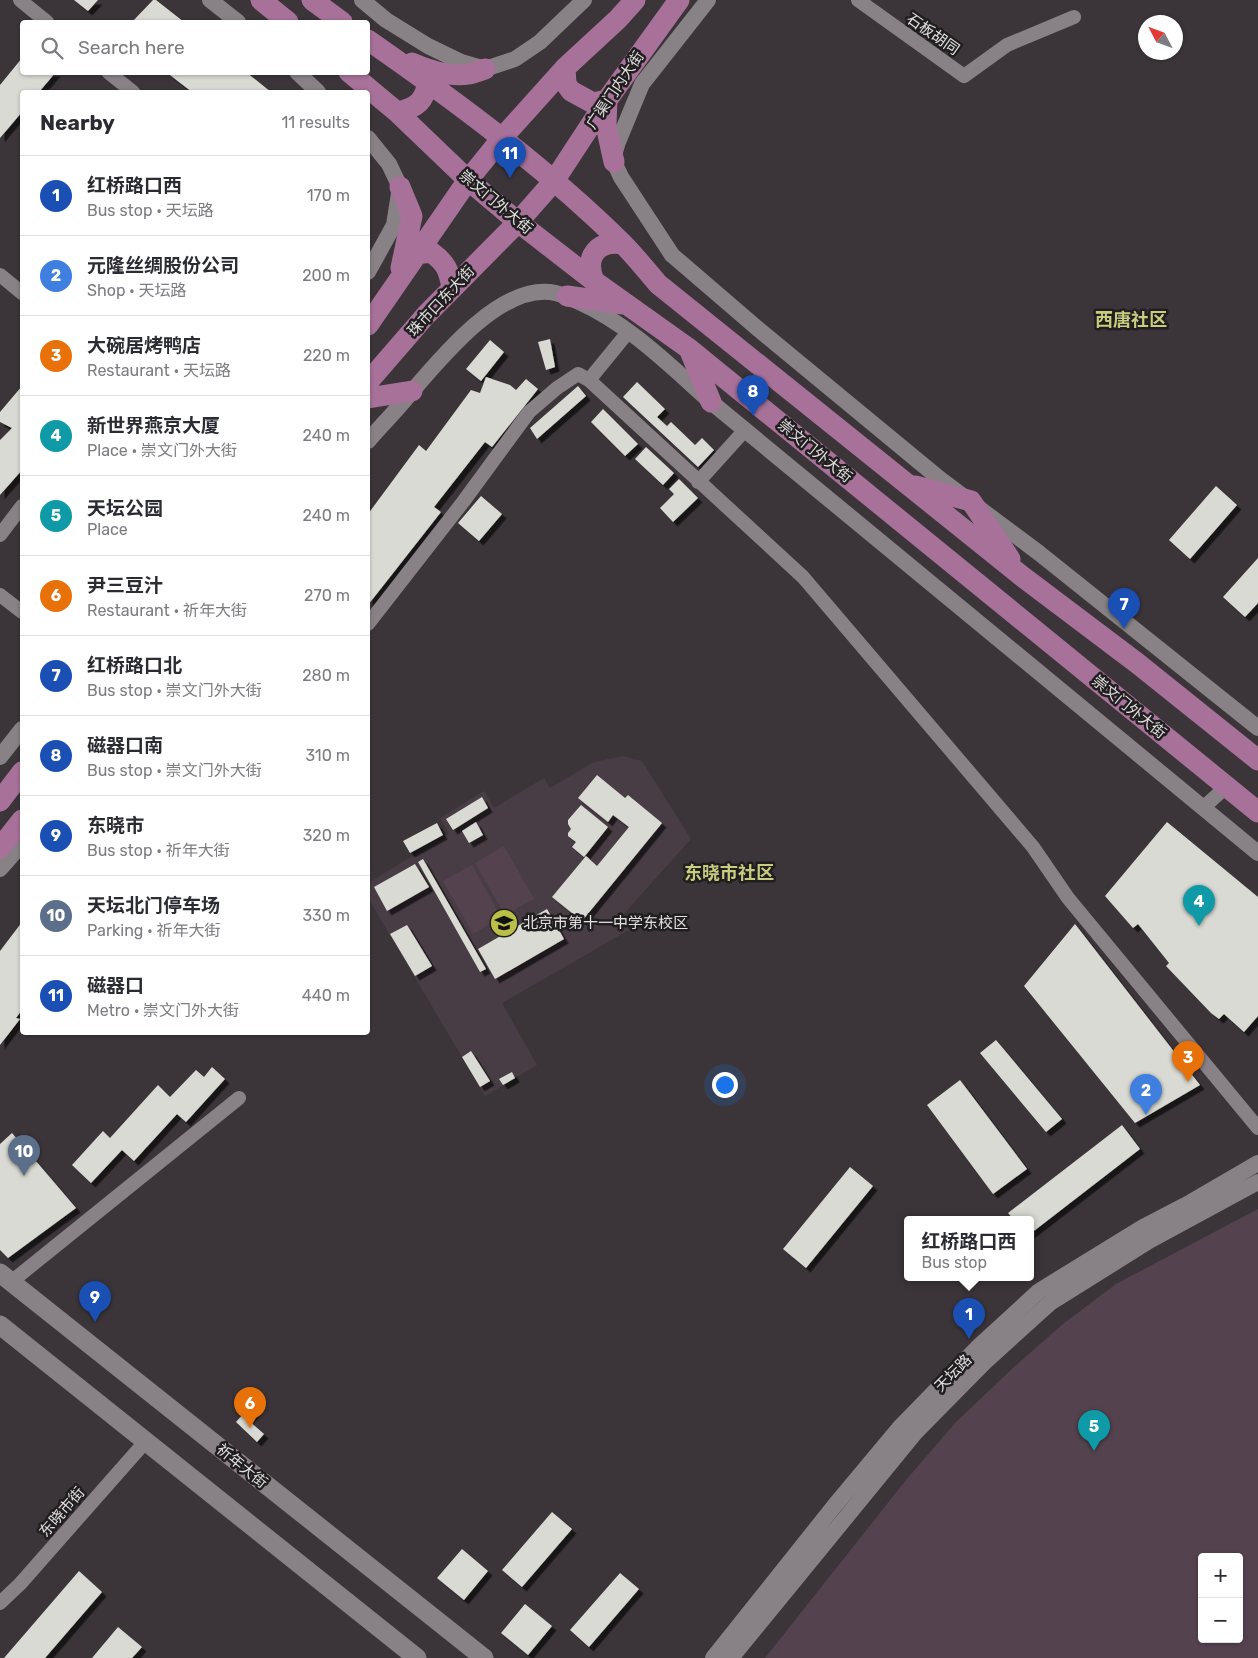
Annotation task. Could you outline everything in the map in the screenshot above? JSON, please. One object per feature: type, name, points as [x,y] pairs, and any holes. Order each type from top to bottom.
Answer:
[{"type":"main road","points":[[261,0],[286,20]]},
{"type":"main road","points":[[312,0],[339,20]]},
{"type":"main road","points":[[370,322],[468,180],[502,138],[565,68],[618,19],[635,0]]},
{"type":"main road","name":"广渠门内大街","points":[[518,222],[554,182],[607,100],[678,1]]},
{"type":"main road","points":[[376,46],[423,68],[468,74],[484,69]]},
{"type":"main road","points":[[376,46],[428,81],[502,138],[623,244],[658,284],[1023,577],[1137,663],[1258,760]]},
{"type":"main road","points":[[565,68],[566,84],[571,91],[592,103],[607,100],[606,125],[614,162]]},
{"type":"main road","name":"崇文门外大街","points":[[353,75],[397,112],[468,180],[518,222],[594,281],[688,348],[1258,812]]},
{"type":"main road","points":[[397,112],[410,110],[421,101],[426,93],[428,81]]},
{"type":"main road","points":[[398,281],[412,216],[400,187]]},
{"type":"main road","name":"珠市口东大街","points":[[370,380],[452,288],[518,222]]},
{"type":"main road","points":[[594,281],[591,260],[597,249],[611,243],[623,244]]},
{"type":"main road","points":[[416,254],[431,252],[442,260],[450,274],[452,288]]},
{"type":"main road","points":[[567,296],[629,305]]},
{"type":"main road","points":[[688,348],[711,402]]},
{"type":"main road","points":[[370,398],[412,391]]},
{"type":"main road","points":[[908,484],[971,501],[1023,577]]},
{"type":"main road","points":[[0,801],[20,775]]},
{"type":"main road","points":[[0,848],[20,823]]},
{"type":"main road","name":"祈年大街","points":[[5,1278],[484,1658]]},
{"type":"main road","points":[[0,1325],[417,1658]]},
{"type":"street","points":[[20,0],[45,20]]},
{"type":"street","points":[[210,0],[235,20]]},
{"type":"street","points":[[362,0],[386,20],[428,46],[461,62],[484,69],[515,59],[540,42],[584,0]]},
{"type":"street","points":[[708,0],[642,84],[618,142],[614,162],[621,178],[672,255],[757,328],[940,479],[1039,553],[1258,728]]},
{"type":"street","name":"石板胡同","points":[[858,0],[964,76],[1007,44],[1074,17]]},
{"type":"street","points":[[112,75],[130,90]]},
{"type":"street","points":[[299,75],[316,90]]},
{"type":"street","points":[[370,140],[389,164],[400,187],[394,225],[370,268]]},
{"type":"street","points":[[0,274],[20,291]]},
{"type":"street","name":"崇文门外大街","points":[[370,439],[439,360],[474,324],[504,303],[531,293],[550,292],[567,296],[601,311],[630,331],[711,402],[1258,853]]},
{"type":"street","points":[[590,380],[630,331]]},
{"type":"street","points":[[370,621],[463,502],[529,412],[557,388],[578,374],[590,380],[698,482],[803,577],[1033,847],[1068,898],[1258,1128]]},
{"type":"street","points":[[698,482],[745,430]]},
{"type":"street","points":[[0,535],[20,509]]},
{"type":"street","points":[[0,595],[20,610]]},
{"type":"street","points":[[0,757],[20,732]]},
{"type":"street","points":[[1204,807],[1227,786]]},
{"type":"street","points":[[0,869],[20,846]]},
{"type":"street","points":[[5,1278],[239,1098]]},
{"type":"street","name":"天坛路","points":[[713,1658],[835,1504],[900,1426],[977,1348],[1039,1291],[1143,1227],[1258,1163]]},
{"type":"street","name":"天坛路","points":[[731,1658],[915,1433],[986,1361],[1050,1303],[1149,1240],[1258,1182]]},
{"type":"street","name":"东晓市街","points":[[0,1603],[20,1584],[146,1441]]},
{"type":"shaded area","name":"北京市第十一中学东校区","points":[[623,756],[642,761],[691,839],[622,916],[629,930],[502,1003],[537,1065],[485,1096],[370,901],[370,882],[449,834],[440,818],[484,791],[494,808],[544,778],[550,788],[594,762]]},
{"type":"shaded area","points":[[504,846],[534,899],[505,915],[475,863]]},
{"type":"shaded area","points":[[472,865],[501,917],[473,934],[443,881]]},
{"type":"shaded area","points":[[1258,1209],[1258,1658],[765,1658],[906,1480],[956,1422],[1063,1324],[1116,1284]]},
{"type":"building","points":[[74,0],[98,0],[88,11]]},
{"type":"building","points":[[153,0],[156,0],[181,20],[134,20]]},
{"type":"building","points":[[20,60],[20,75],[53,75],[41,90],[20,90],[20,114],[0,138],[0,85]]},
{"type":"building","points":[[170,75],[250,75],[268,90],[189,90]]},
{"type":"building","points":[[550,339],[555,367],[546,370],[538,342]]},
{"type":"building","points":[[490,340],[504,352],[481,381],[466,369]]},
{"type":"building","points":[[486,377],[510,385],[516,390],[526,379],[538,389],[492,447],[485,442],[434,507],[441,512],[370,602],[370,511],[419,445],[426,451],[471,390],[480,393]]},
{"type":"building","points":[[637,382],[665,409],[657,417],[667,426],[671,422],[695,445],[702,438],[714,450],[698,467],[623,397]]},
{"type":"building","points":[[578,386],[586,396],[537,439],[530,428]]},
{"type":"building","points":[[20,388],[20,472],[0,495],[0,440],[12,428],[0,422],[0,412]]},
{"type":"building","points":[[603,409],[638,444],[625,456],[591,422]]},
{"type":"building","points":[[646,447],[674,473],[663,485],[635,459]]},
{"type":"building","points":[[679,479],[698,498],[673,522],[660,508],[674,494],[669,489]]},
{"type":"building","points":[[1216,486],[1237,505],[1190,559],[1169,540]]},
{"type":"building","points":[[481,496],[502,514],[479,541],[458,523]]},
{"type":"building","points":[[1258,558],[1258,603],[1245,617],[1223,597]]},
{"type":"building","points":[[597,775],[625,798],[628,795],[662,823],[582,921],[552,897],[586,856],[597,866],[629,827],[613,815],[608,822],[578,798]]},
{"type":"building","points":[[482,797],[488,808],[453,830],[446,819]]},
{"type":"building","points":[[581,805],[608,827],[584,857],[572,847],[576,842],[568,836],[571,829],[568,820]]},
{"type":"building","points":[[476,822],[483,835],[469,843],[462,831]]},
{"type":"building","points":[[1167,822],[1258,897],[1258,1016],[1244,1032],[1224,1014],[1219,1019],[1211,1013],[1166,966],[1169,963],[1138,924],[1133,928],[1105,896]]},
{"type":"building","points":[[437,823],[443,835],[410,853],[403,841]]},
{"type":"building","points":[[423,859],[486,969],[480,972],[418,862]]},
{"type":"building","points":[[415,864],[429,887],[387,911],[374,887]]},
{"type":"building","points":[[547,909],[564,939],[495,979],[478,949]]},
{"type":"building","points":[[1075,924],[1200,1085],[1135,1123],[1024,986]]},
{"type":"building","points":[[20,925],[20,1013],[16,1018],[20,1019],[0,1045],[0,951]]},
{"type":"building","points":[[407,925],[432,966],[415,976],[390,934]]},
{"type":"building","points":[[996,1040],[1062,1119],[1046,1132],[980,1053]]},
{"type":"building","points":[[471,1051],[490,1081],[480,1087],[462,1057]]},
{"type":"building","points":[[212,1067],[225,1079],[186,1122],[177,1114],[134,1161],[122,1150],[91,1183],[72,1165],[103,1131],[110,1138],[158,1085],[170,1097],[196,1070],[204,1077]]},
{"type":"building","points":[[512,1072],[515,1078],[503,1085],[499,1079]]},
{"type":"building","points":[[960,1080],[1027,1169],[993,1194],[927,1105]]},
{"type":"building","points":[[1122,1125],[1140,1149],[1034,1231],[1034,1216],[1011,1216],[1008,1213]]},
{"type":"building","points":[[12,1133],[76,1208],[8,1258],[0,1250],[0,1144]]},
{"type":"building","points":[[850,1167],[873,1186],[806,1268],[783,1249]]},
{"type":"building","points":[[251,1405],[257,1410],[248,1420],[264,1434],[257,1442],[236,1422]]},
{"type":"building","points":[[552,1512],[572,1529],[522,1587],[502,1570]]},
{"type":"building","points":[[462,1549],[488,1571],[464,1600],[437,1578]]},
{"type":"building","points":[[79,1571],[102,1592],[45,1658],[4,1658]]},
{"type":"building","points":[[620,1573],[639,1589],[589,1647],[570,1630]]},
{"type":"building","points":[[525,1604],[552,1626],[528,1655],[501,1633]]},
{"type":"building","points":[[118,1627],[142,1647],[132,1658],[92,1658]]},
{"type":"place","name":"磁器口","points":[[510,178]]},
{"type":"place","name":"磁器口南","points":[[753,416]]},
{"type":"place","name":"红桥路口北","points":[[1124,629]]},
{"type":"place","name":"北京市第十一中学东校区","points":[[504,923]]},
{"type":"place","name":"新世界燕京大厦","points":[[1199,926]]},
{"type":"place","name":"大碗居烤鸭店","points":[[1188,1082]]},
{"type":"place","name":"元隆丝绸股份公司","points":[[1146,1115]]},
{"type":"place","name":"天坛北门停车场","points":[[24,1176]]},
{"type":"place","name":"东晓市","points":[[95,1322]]},
{"type":"place","name":"红桥路口西","points":[[969,1339]]},
{"type":"place","name":"尹三豆汁","points":[[250,1428]]},
{"type":"place","name":"天坛公园","points":[[1094,1451]]},
{"type":"district","name":"西唐社区","points":[[1131,320]]},
{"type":"district","name":"东晓市社区","points":[[729,873]]}]
